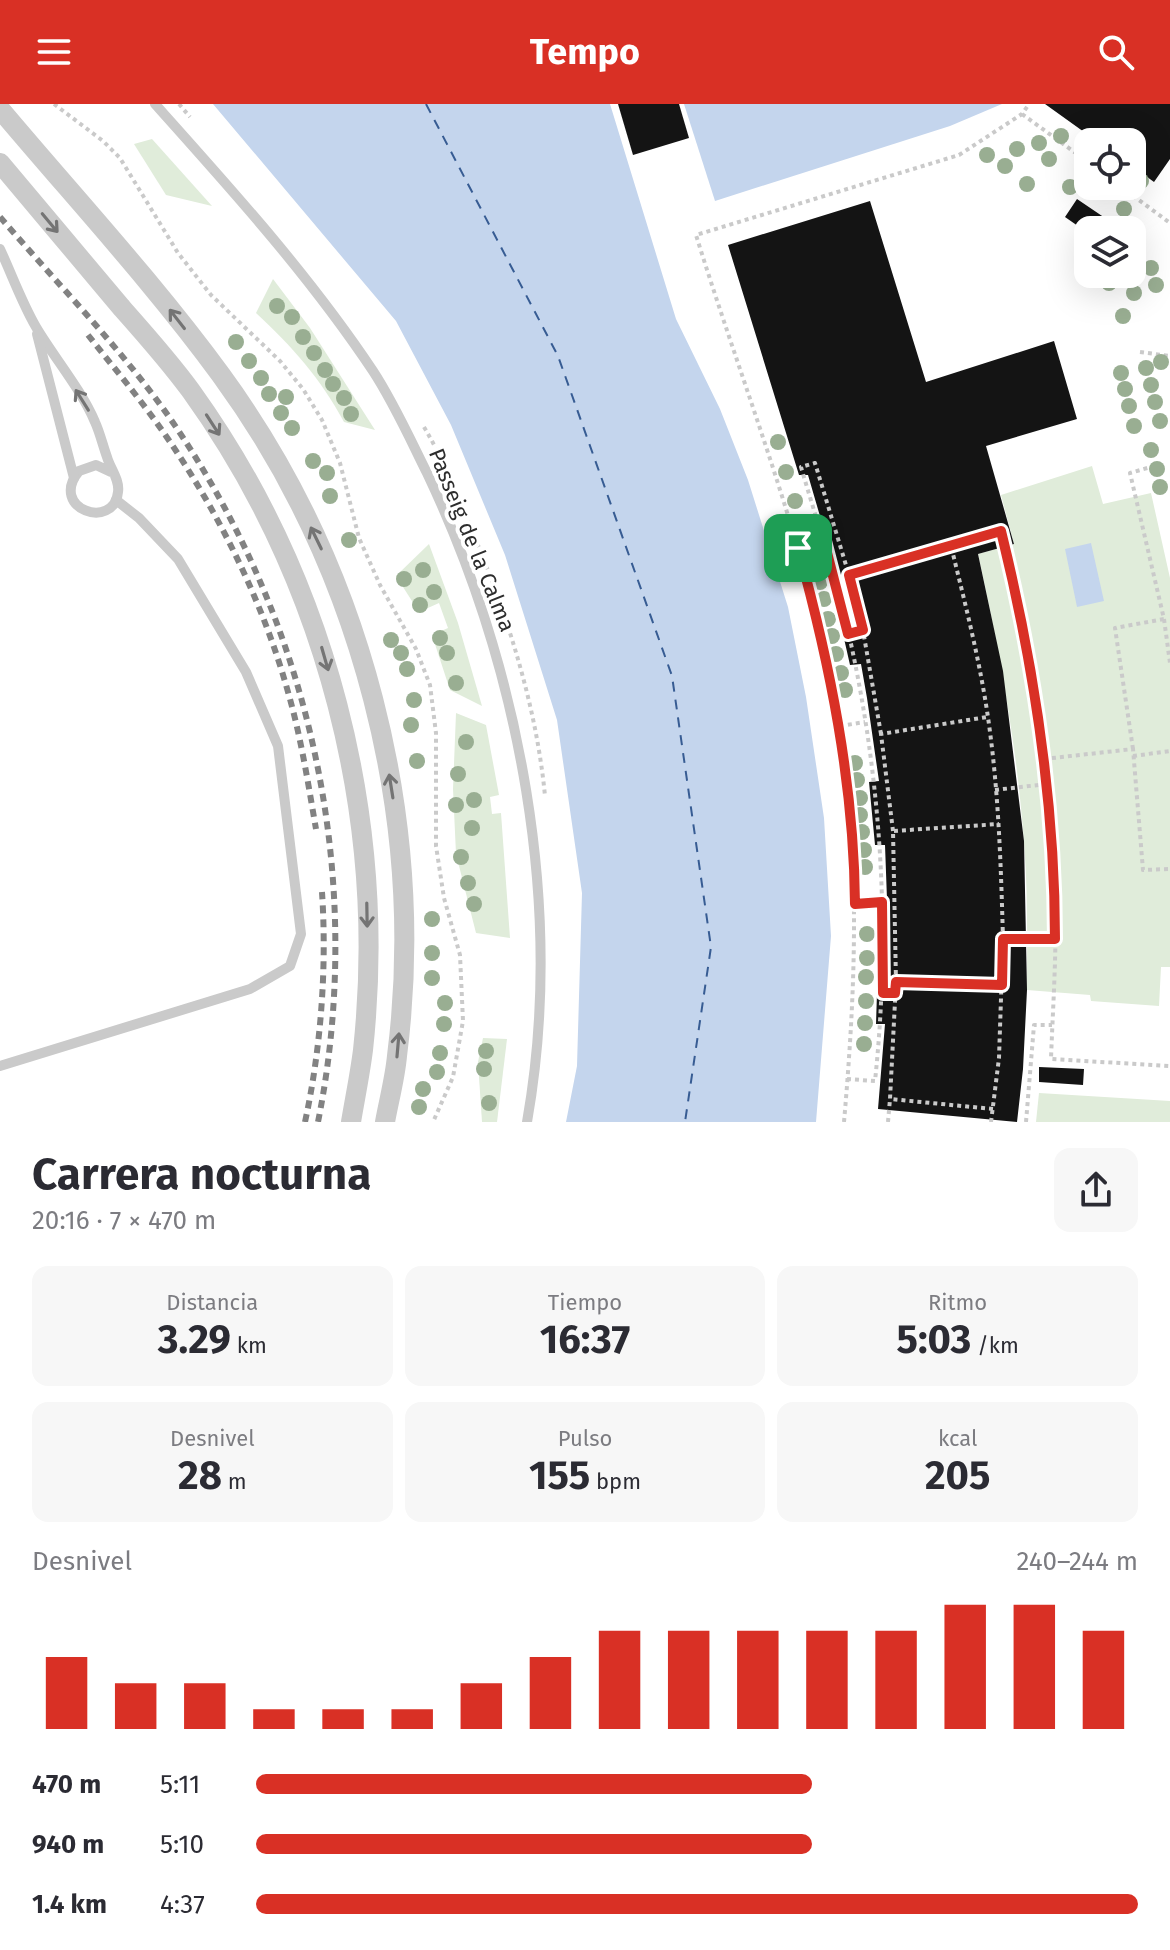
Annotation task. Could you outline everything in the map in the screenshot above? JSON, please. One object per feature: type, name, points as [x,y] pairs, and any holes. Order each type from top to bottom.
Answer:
[{"type":"street","points":[[0,109],[171,311],[221,375],[292,488],[326,557],[355,635],[376,709],[392,787],[402,880],[403,970],[397,1057],[385,1122]]},
{"type":"street","points":[[0,163],[190,390],[262,506],[293,571],[321,645],[342,717],[356,786],[367,880],[369,970],[363,1052],[351,1122]]},
{"type":"lane","name":"Passeig de la Calma","points":[[155,104],[281,246],[375,373],[442,505],[472,581],[501,672],[522,765],[532,848],[541,985],[527,1122]]},
{"type":"lane","points":[[0,249],[34,324],[95,421],[111,472],[118,484],[116,500],[104,511],[85,511],[74,502],[71,494],[74,478],[34,324]]},
{"type":"lane","points":[[74,478],[88,466],[96,465],[111,472]]},
{"type":"lane","points":[[0,1066],[250,989],[290,966],[301,934],[278,746],[246,672],[178,559],[148,527],[116,500]]},
{"type":"path","points":[[179,104],[200,128]]},
{"type":"path","points":[[844,1122],[855,989],[855,904],[850,817],[839,726],[798,548],[696,235],[959,155],[1022,114],[1029,104]]},
{"type":"path","points":[[1022,114],[1074,152]]},
{"type":"path","points":[[1139,200],[1170,223]]},
{"type":"path","points":[[1140,352],[1170,356]]},
{"type":"path","points":[[417,415],[455,489],[490,571],[540,749],[546,807]]},
{"type":"path","points":[[847,1079],[875,1081],[883,993],[882,902],[876,812],[865,722],[848,634],[801,467],[815,463],[863,630],[891,811],[896,982],[888,1122]]},
{"type":"path","points":[[1161,464],[1130,473],[1164,619],[1170,663]]},
{"type":"path","points":[[849,575],[1001,531],[1028,651],[1047,784],[1055,895],[1051,1059],[1170,1066]]},
{"type":"path","points":[[798,548],[824,541]]},
{"type":"path","points":[[951,546],[972,628],[988,717],[999,824],[1002,985],[999,1058],[991,1122]]},
{"type":"path","points":[[1164,619],[1115,628],[1133,749],[1143,870],[1170,869]]},
{"type":"path","points":[[848,634],[863,630]]},
{"type":"path","points":[[881,734],[988,717]]},
{"type":"path","points":[[839,726],[865,722]]},
{"type":"path","points":[[1044,759],[1133,749]]},
{"type":"path","points":[[1133,756],[1170,751]]},
{"type":"path","points":[[995,790],[1047,784]]},
{"type":"path","points":[[876,812],[891,811]]},
{"type":"path","points":[[893,831],[999,824]]},
{"type":"path","points":[[855,904],[882,902]]},
{"type":"path","points":[[1003,939],[1055,939]]},
{"type":"path","points":[[896,982],[1002,985]]},
{"type":"path","points":[[883,993],[895,993]]},
{"type":"path","points":[[1026,1122],[1034,1025],[1052,1025]]},
{"type":"path","points":[[890,1099],[993,1109]]},
{"type":"green space","points":[[152,139],[212,206],[166,195],[134,144]]},
{"type":"green space","points":[[273,279],[310,328],[375,430],[344,422],[305,364],[256,313]]},
{"type":"green space","points":[[1092,466],[1103,504],[1151,493],[1170,578],[1170,967],[1161,967],[1159,1006],[1091,1001],[1090,995],[1027,990],[1026,880],[1017,770],[1000,661],[978,554],[1014,544],[1001,495]]},
{"type":"green space","points":[[429,544],[458,623],[482,706],[450,690],[432,635],[448,628],[439,603],[419,612],[396,576]]},
{"type":"green space","points":[[456,713],[486,725],[499,795],[490,797],[492,814],[501,813],[510,938],[476,933],[456,854],[453,789]]},
{"type":"green space","points":[[483,1038],[507,1039],[497,1122],[482,1122],[478,1062]]},
{"type":"green space","points":[[1039,1093],[1170,1101],[1170,1122],[1036,1122]]},
{"type":"water","points":[[213,104],[610,104],[676,319],[720,409],[748,480],[788,607],[806,697],[824,818],[831,936],[816,1122],[566,1122],[577,1066],[582,893],[557,720],[505,555],[451,425],[396,321]]},
{"type":"water","points":[[684,104],[1002,104],[950,126],[715,201]]},
{"type":"water","points":[[1091,543],[1104,601],[1077,607],[1065,549]]},
{"type":"building","points":[[618,104],[679,104],[689,138],[633,155]]},
{"type":"building","points":[[1045,104],[1170,104],[1170,159],[1154,182],[1146,176],[1146,128],[1078,128]]},
{"type":"building","points":[[1076,200],[1102,216],[1074,216],[1074,223],[1065,217]]},
{"type":"building","points":[[870,201],[926,382],[1054,341],[1077,419],[986,446],[1014,544],[978,554],[1003,671],[1024,841],[1027,990],[1017,1122],[878,1109],[885,1024],[876,1024],[878,962],[887,961],[888,927],[885,845],[875,845],[869,782],[879,781],[867,698],[861,664],[850,665],[836,603],[845,602],[808,475],[799,475],[728,245]]},
{"type":"building","points":[[1039,1067],[1084,1069],[1083,1085],[1039,1082]]},
{"type":"ferry route","points":[[426,104],[558,356],[672,676],[711,947],[685,1122]]},
{"type":"railway","points":[[0,217],[115,348],[178,430],[225,508],[264,590],[294,675],[317,762],[330,851],[335,941],[331,1032],[318,1122]]},
{"type":"railway","points":[[88,335],[166,436],[204,496],[238,559],[266,625],[288,692],[316,829]]},
{"type":"railway","points":[[305,1122],[321,1008],[324,950],[322,892]]},
{"type":"route","points":[[1001,531],[1028,651],[1044,752],[1055,895],[1055,939],[1003,939],[1002,985],[896,982],[895,993],[883,993],[882,902],[855,904],[850,817],[837,711],[798,548],[824,541],[848,634],[863,630],[849,575],[1001,531]]}]
